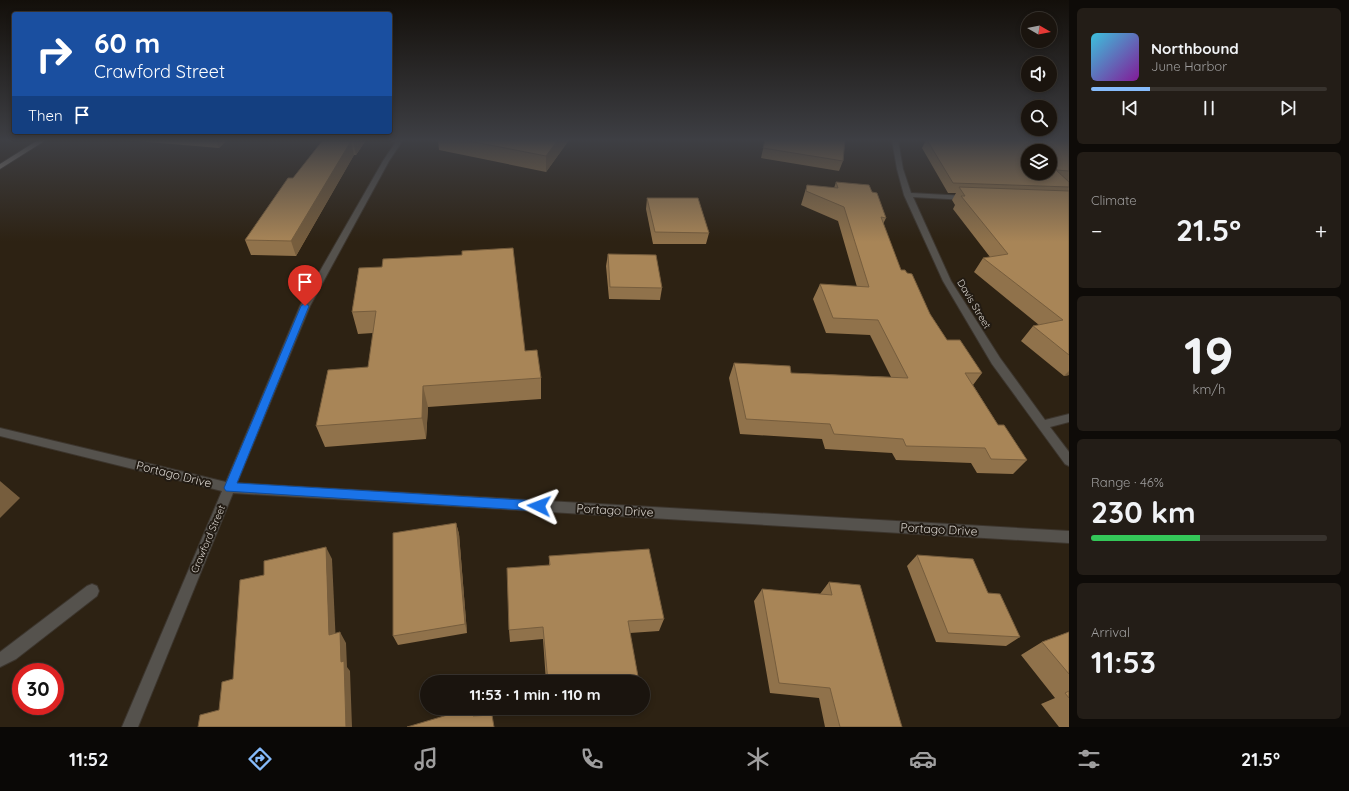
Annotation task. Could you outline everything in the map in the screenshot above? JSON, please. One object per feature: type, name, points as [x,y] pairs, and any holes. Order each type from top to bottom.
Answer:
[{"type":"street","name":"Crawford Street","points":[[130,727],[305,306],[379,174]]},
{"type":"street","name":"Davis Street","points":[[902,174],[908,195],[947,281],[996,361],[1069,461]]},
{"type":"street","points":[[908,195],[977,198]]},
{"type":"street","points":[[1042,425],[1069,418]]},
{"type":"street","name":"Portago Drive","points":[[0,432],[230,488],[1069,537]]},
{"type":"street","points":[[0,660],[11,654],[92,591]]},
{"type":"shaded area","points":[[0,174],[1021,174],[1021,180],[1057,180],[1057,174],[1069,174],[1069,727],[0,727]]},
{"type":"building","points":[[296,174],[331,174],[291,241],[245,240],[288,178],[293,178]]},
{"type":"building","points":[[948,174],[1021,174],[1021,180],[1057,180],[1057,174],[1060,174],[1069,182],[1069,187],[953,183]]},
{"type":"building","points":[[836,182],[869,185],[872,192],[877,193],[886,218],[881,217],[901,270],[905,270],[907,273],[912,274],[930,314],[947,340],[960,340],[982,373],[965,373],[998,425],[1004,425],[1027,460],[991,459],[985,448],[906,446],[903,439],[834,434],[830,424],[746,419],[734,363],[790,366],[791,373],[908,378],[878,320],[833,318],[820,284],[869,287],[844,207],[806,191],[807,185],[838,188]]},
{"type":"building","points":[[959,187],[1069,191],[1069,355],[1033,326],[1063,320],[983,258],[1008,254],[961,196],[965,196]]},
{"type":"building","points":[[647,198],[698,198],[709,233],[655,232]]},
{"type":"building","points":[[513,248],[525,351],[537,350],[541,378],[423,386],[422,418],[316,426],[328,370],[368,367],[376,311],[352,312],[359,268],[382,267],[383,259],[462,255],[462,251]]},
{"type":"building","points":[[608,254],[656,255],[662,288],[610,287]]},
{"type":"building","points":[[456,523],[465,624],[393,636],[393,533]]},
{"type":"building","points":[[326,547],[329,635],[340,632],[341,662],[344,661],[346,727],[198,727],[200,715],[219,710],[222,682],[233,679],[240,580],[264,575],[264,561]]},
{"type":"building","points":[[649,549],[664,619],[628,621],[638,675],[547,675],[543,627],[509,630],[507,568],[550,565],[549,556]]},
{"type":"building","points":[[917,555],[973,559],[988,593],[1000,594],[1020,637],[948,633]]},
{"type":"building","points":[[829,582],[860,585],[902,727],[840,727],[830,688],[779,683],[762,589],[832,595]]},
{"type":"building","points":[[1069,632],[1069,674],[1042,642]]},
{"type":"building","points":[[1069,691],[1069,698],[1065,693]]},
{"type":"building","points":[[448,715],[492,715],[494,727],[407,727]]},
{"type":"route","points":[[305,306],[230,488],[539,506]]}]
